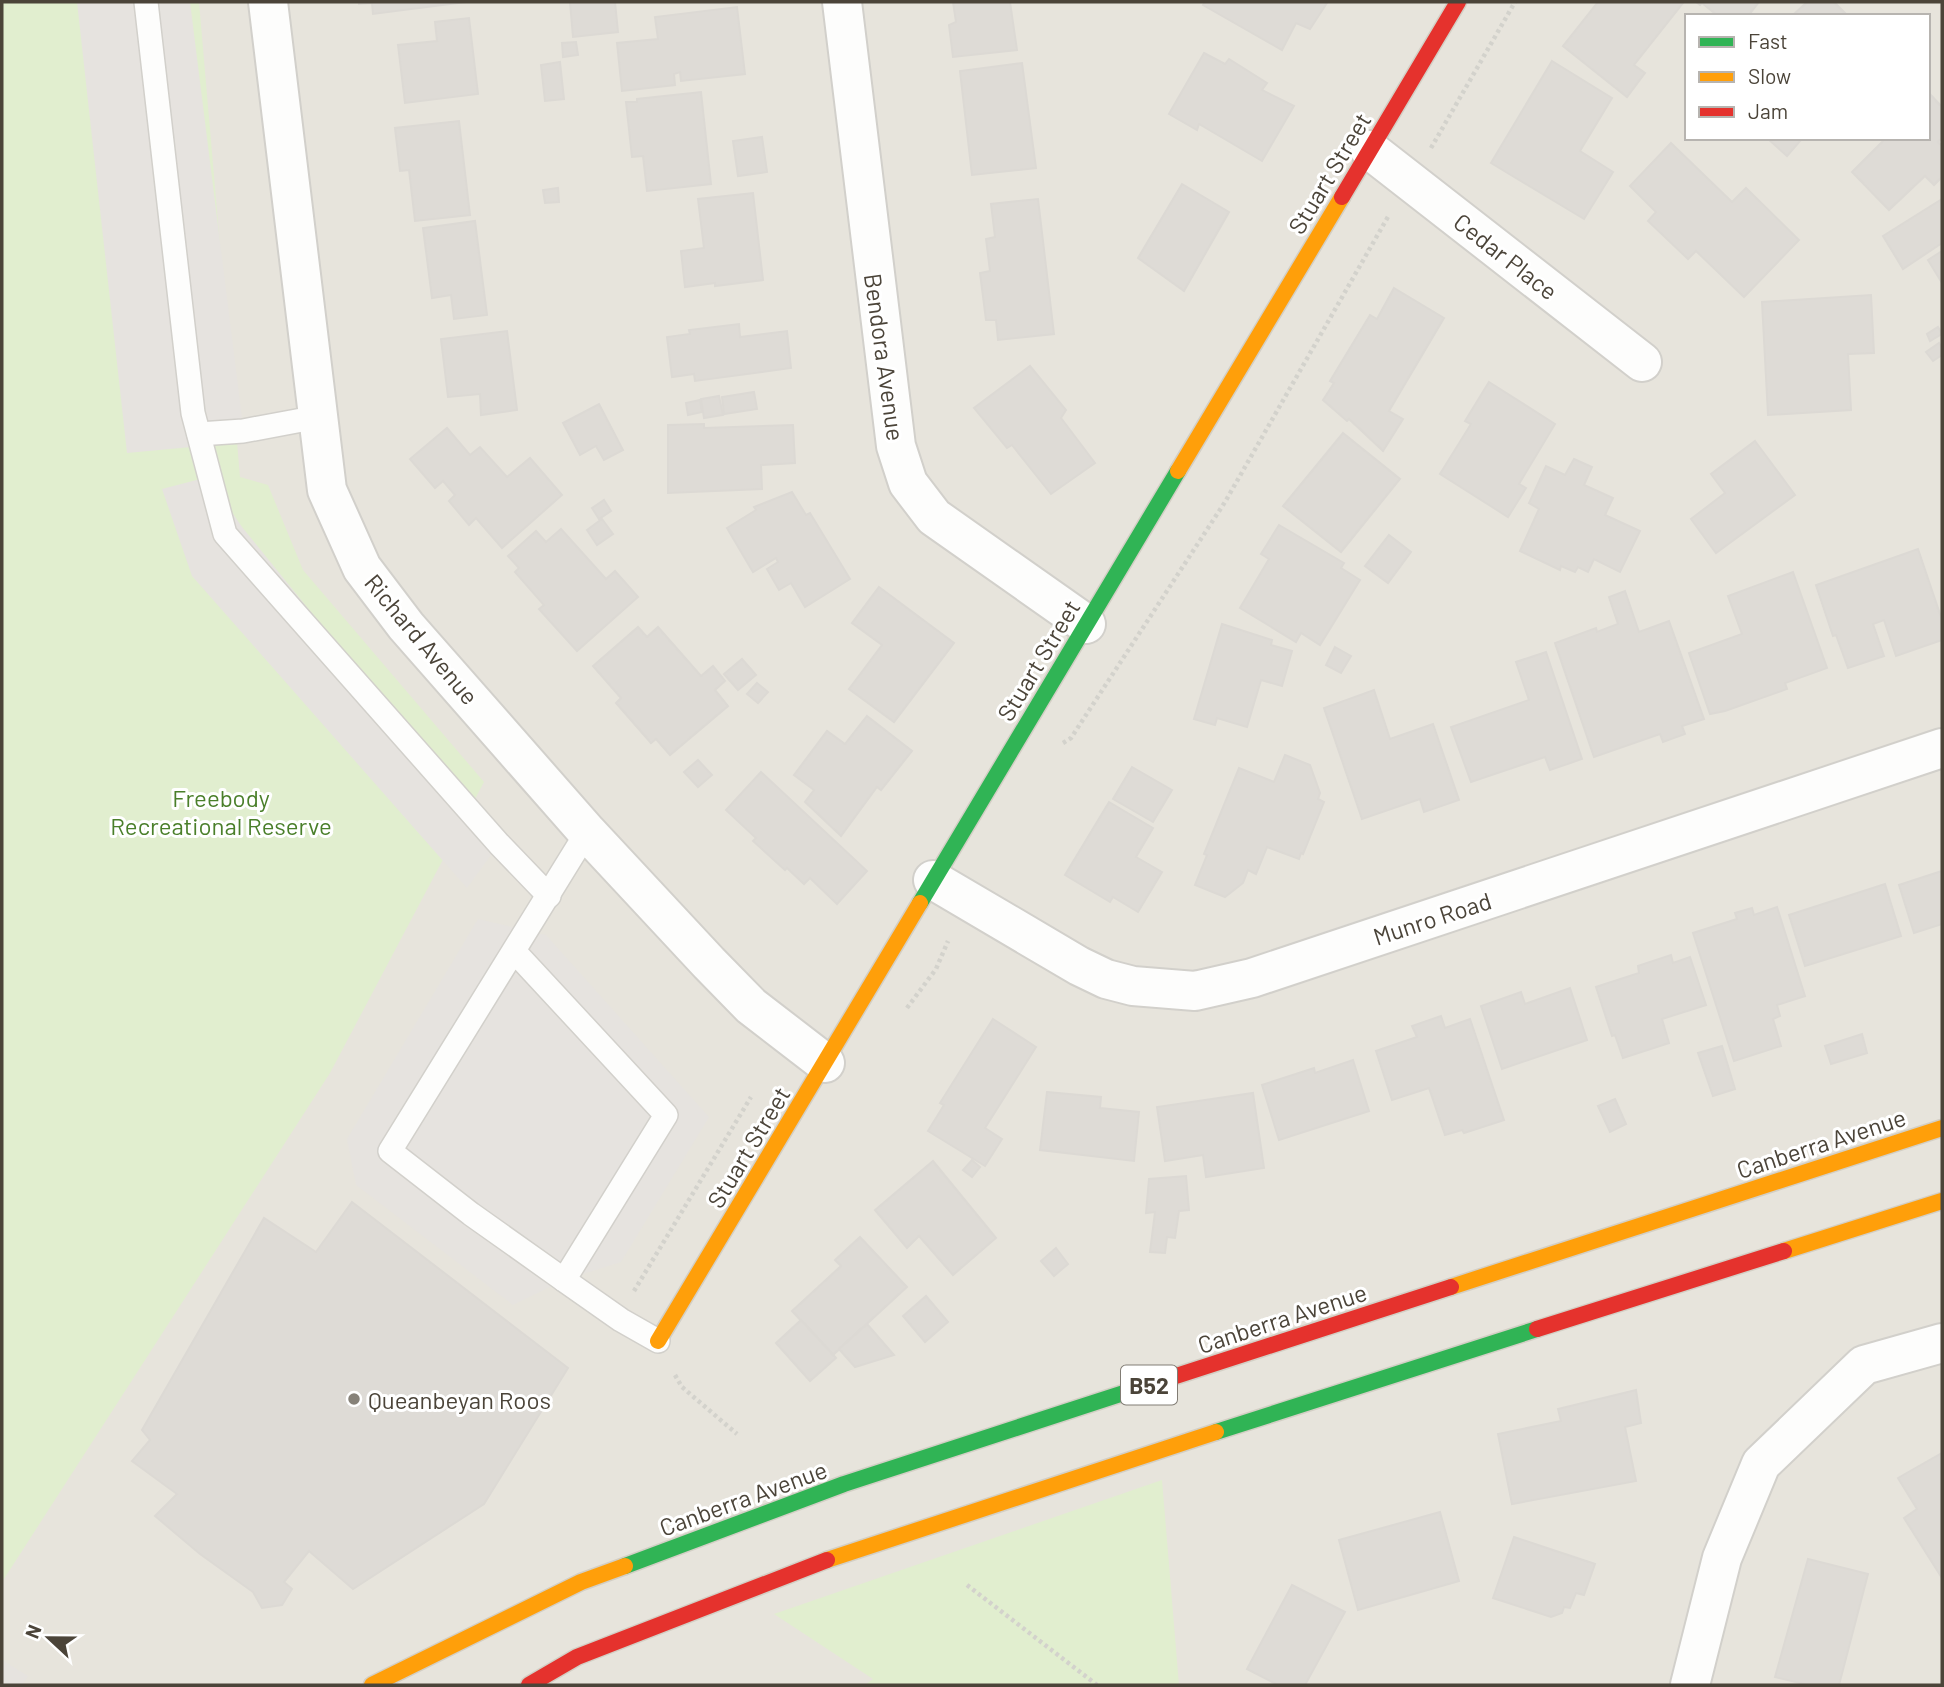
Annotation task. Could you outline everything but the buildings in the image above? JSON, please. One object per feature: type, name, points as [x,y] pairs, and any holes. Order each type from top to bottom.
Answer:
[{"type":"main road","name":"Stuart Street","points":[[658,1341],[1458,2]]},
{"type":"main road","name":"Canberra Avenue","points":[[372,1685],[582,1582],[844,1484],[1942,1128]]},
{"type":"main road","points":[[529,1685],[577,1657],[852,1551],[1396,1373],[1942,1201]]},
{"type":"street","name":"Richard Avenue","points":[[268,2],[327,490],[362,568],[406,626],[587,832],[751,1006],[825,1063]]},
{"type":"street","name":"Bendora Avenue","points":[[842,2],[896,446],[908,483],[934,517],[1086,625]]},
{"type":"street","name":"Cedar Place","points":[[1370,150],[1642,362]]},
{"type":"street","name":"Munro Road","points":[[933,880],[1079,967],[1106,979],[1133,986],[1195,991],[1252,978],[1942,748]]},
{"type":"street","points":[[1681,1684],[1722,1558],[1761,1464],[1864,1365],[1942,1343]]},
{"type":"lane","points":[[146,2],[193,413],[225,534],[499,844],[549,896]]},
{"type":"lane","points":[[199,435],[243,431],[318,417]]},
{"type":"lane","points":[[587,832],[390,1152],[564,1280],[618,1318],[658,1341]]},
{"type":"lane","points":[[514,951],[666,1115],[564,1280]]},
{"type":"path","points":[[1053,750],[1071,738],[1225,502],[1515,2]]},
{"type":"path","points":[[902,1015],[936,969],[968,901]]},
{"type":"path","points":[[618,1318],[751,1097]]},
{"type":"path","points":[[658,1341],[682,1387],[737,1434]]},
{"type":"path","points":[[967,1585],[1097,1685]]},
{"type":"shaded area","points":[[2,2],[1942,2],[1942,1685],[2,1685]]},
{"type":"shaded area","points":[[77,2],[190,2],[245,442],[127,453]]},
{"type":"shaded area","points":[[208,477],[242,527],[499,844],[467,888],[192,576],[162,489]]},
{"type":"shaded area","points":[[478,919],[546,935],[709,1117],[621,1262],[564,1280],[513,1305],[356,1185],[347,1139]]},
{"type":"shaded area","points":[[2,1660],[28,1676],[22,1685],[2,1685]]},
{"type":"green space","name":"Freebody Recreational Reserve","points":[[2,2],[199,2],[240,477],[268,485],[303,570],[484,782],[330,1073],[2,1582]]},
{"type":"green space","points":[[1162,1480],[1179,1685],[865,1685],[873,1679],[774,1614]]},
{"type":"traffic: fast","points":[[920,903],[1178,471]]},
{"type":"traffic: fast","points":[[1216,1432],[1537,1329]]},
{"type":"traffic: fast","points":[[625,1566],[844,1484],[1139,1388]]},
{"type":"traffic: slow","points":[[1178,471],[1342,197]]},
{"type":"traffic: slow","points":[[658,1341],[920,903]]},
{"type":"traffic: slow","points":[[1451,1287],[1942,1128]]},
{"type":"traffic: slow","points":[[1784,1251],[1942,1201]]},
{"type":"traffic: slow","points":[[827,1560],[1216,1432]]},
{"type":"traffic: slow","points":[[372,1685],[581,1582],[625,1566]]},
{"type":"traffic: jam","points":[[1342,197],[1458,2]]},
{"type":"traffic: jam","points":[[1537,1329],[1784,1251]]},
{"type":"traffic: jam","points":[[1139,1388],[1451,1287]]},
{"type":"traffic: jam","points":[[529,1685],[577,1657],[827,1560]]},
{"type":"place","name":"Queanbeyan Roos","points":[[354,1399]]}]
